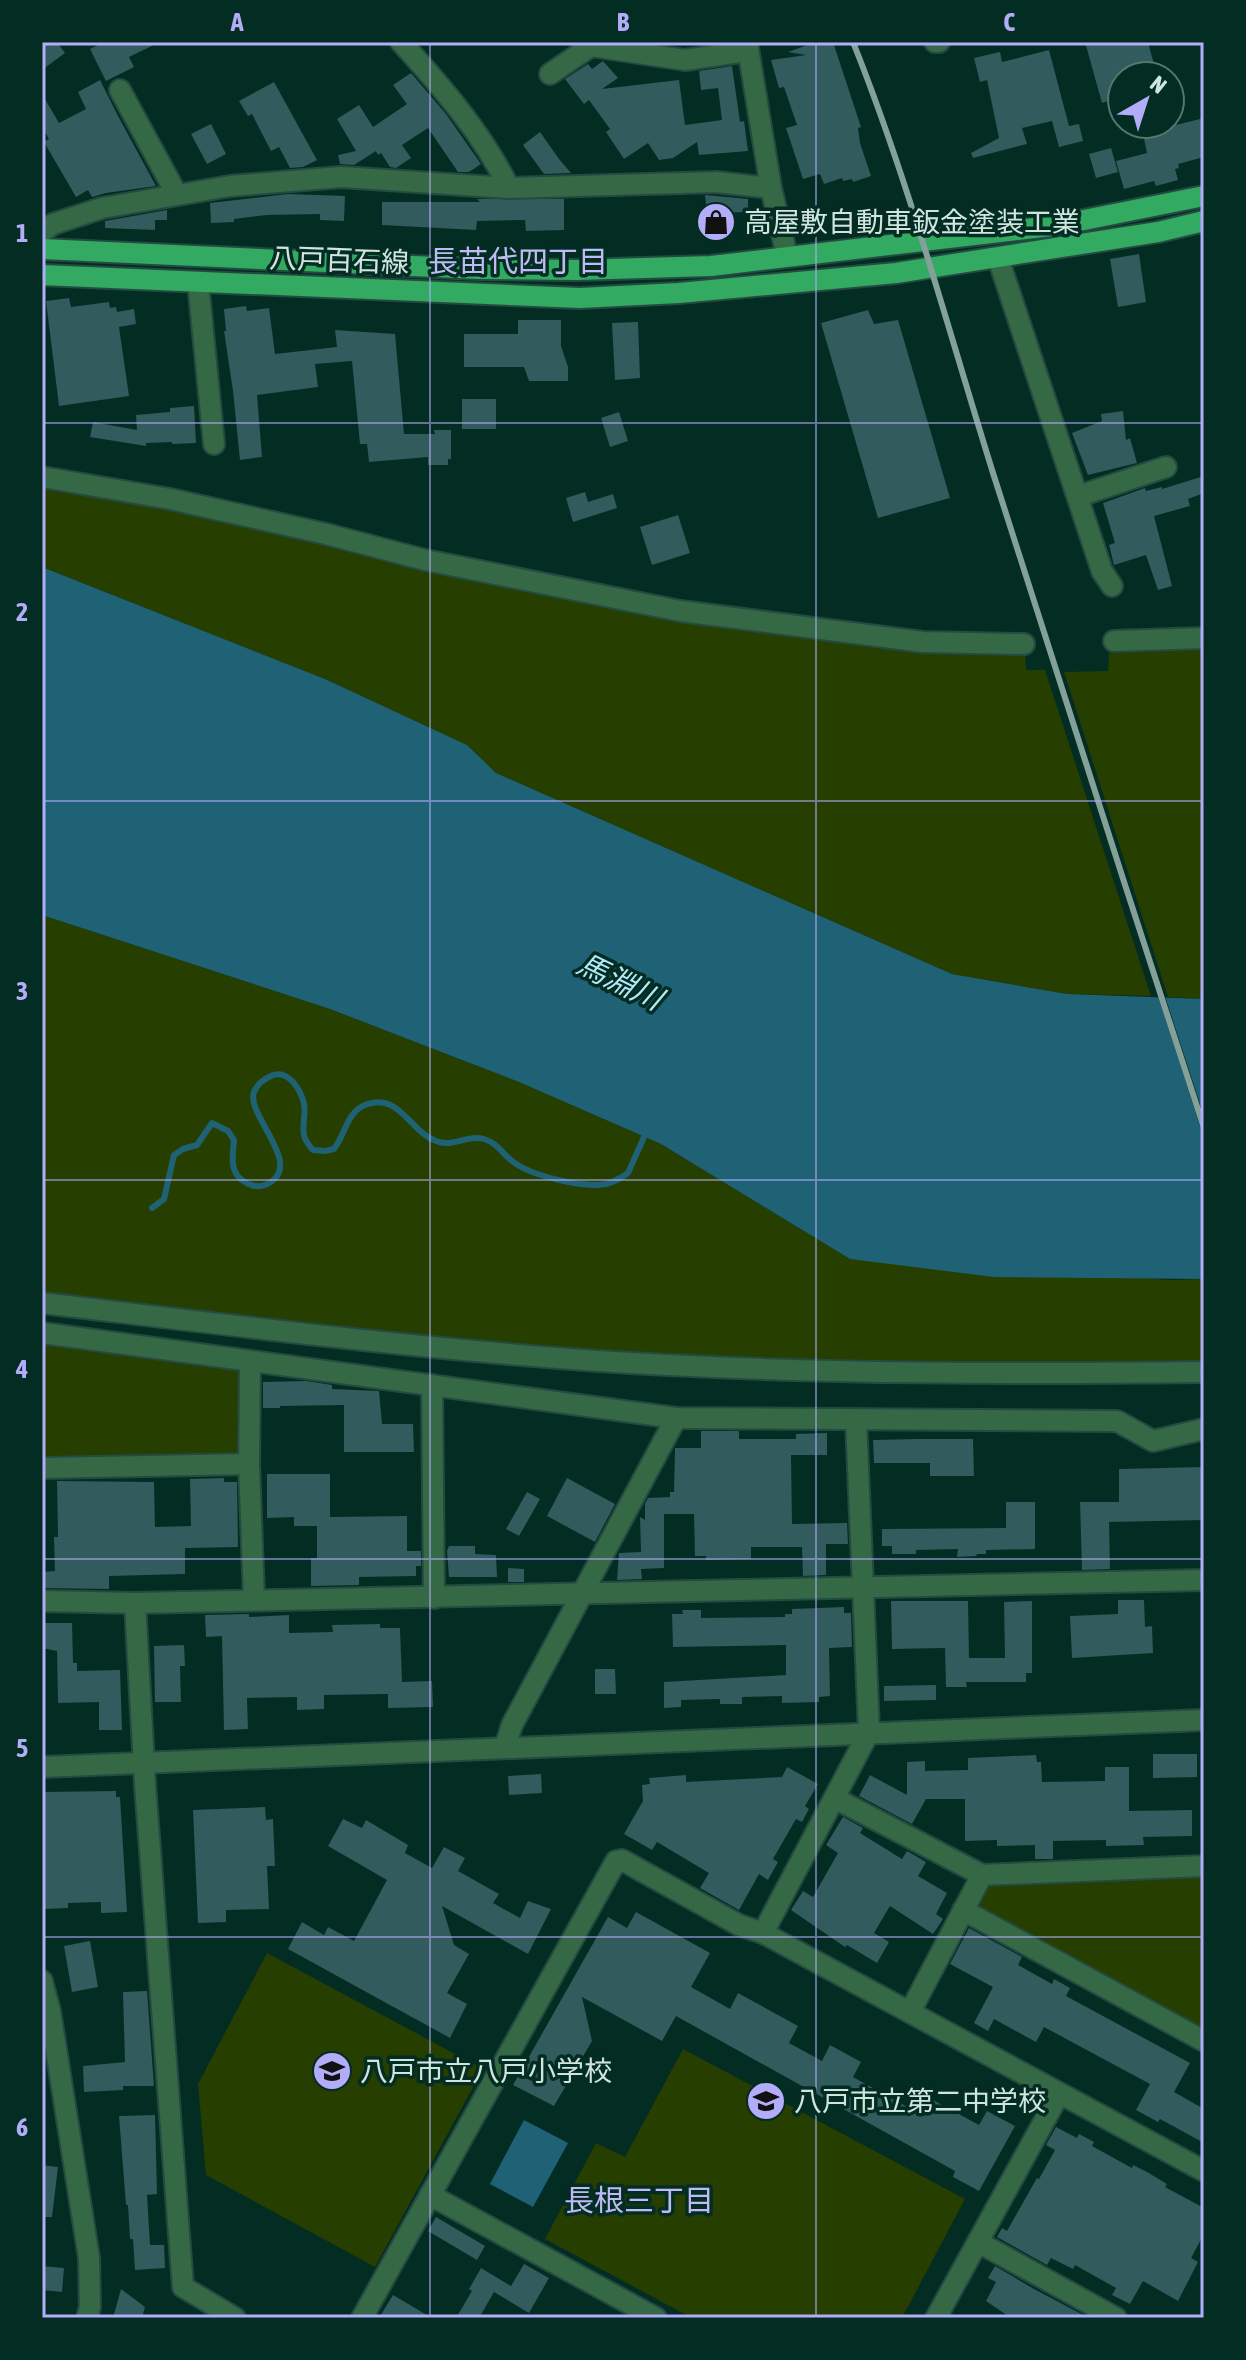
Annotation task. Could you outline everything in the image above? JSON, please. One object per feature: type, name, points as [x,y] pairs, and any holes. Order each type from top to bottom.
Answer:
[{"type":"main road","name":"八戸百石線","points":[[42,249],[479,269],[711,266],[1059,225],[1204,196]]},
{"type":"main road","name":"八戸百石線","points":[[42,275],[580,298],[710,291],[896,273],[1158,232],[1204,221]]},
{"type":"street","points":[[401,42],[435,79],[497,161],[509,188]]},
{"type":"street","points":[[550,74],[591,46],[685,60],[747,47],[771,188],[787,256]]},
{"type":"street","points":[[120,90],[177,195]]},
{"type":"street","points":[[42,205],[48,228],[102,208],[230,186],[341,177],[509,188],[716,182],[771,188]]},
{"type":"street","points":[[998,258],[1102,571],[1112,586]]},
{"type":"street","points":[[198,282],[214,444]]},
{"type":"street","points":[[1079,496],[1166,467]]},
{"type":"street","points":[[42,477],[170,499],[425,560],[680,611],[923,642],[1024,644]]},
{"type":"street","points":[[1114,641],[1204,638]]},
{"type":"street","points":[[42,1303],[306,1335],[628,1363],[787,1370],[1204,1372]]},
{"type":"street","points":[[42,1333],[676,1418],[1117,1421],[1153,1441],[1204,1429]]},
{"type":"street","points":[[250,1361],[249,1464],[254,1599]]},
{"type":"street","points":[[432,1385],[434,1598]]},
{"type":"street","points":[[505,1747],[512,1725],[581,1592],[676,1418]]},
{"type":"street","points":[[763,1933],[869,1732],[856,1419]]},
{"type":"street","points":[[42,1468],[249,1464]]},
{"type":"street","points":[[42,1601],[135,1603],[434,1598],[581,1592],[864,1589],[1204,1580]]},
{"type":"street","points":[[135,1603],[183,2287],[235,2318]]},
{"type":"street","points":[[42,1767],[1204,1720]]},
{"type":"street","points":[[836,1799],[982,1875],[1204,1866]]},
{"type":"street","points":[[362,2318],[616,1861],[622,1860],[739,1925],[763,1933],[1204,2171]]},
{"type":"street","points":[[910,2012],[982,1875]]},
{"type":"street","points":[[963,1910],[1204,2041]]},
{"type":"street","points":[[42,1981],[50,2011],[89,2258],[90,2307],[87,2318]]},
{"type":"street","points":[[936,2318],[1059,2094]]},
{"type":"street","points":[[430,2195],[654,2317]]},
{"type":"street","points":[[978,2242],[1116,2318]]},
{"type":"green space","points":[[42,486],[301,536],[662,617],[920,649],[1025,653],[1026,670],[1045,670],[1151,996],[1067,994],[952,974],[496,773],[467,745],[325,679],[42,567]]},
{"type":"green space","points":[[1204,649],[1204,999],[1168,997],[1064,672],[1108,671],[1109,653]]},
{"type":"green space","points":[[42,915],[330,1009],[519,1082],[661,1144],[850,1259],[1170,1280],[1204,1279],[1204,1364],[920,1366],[700,1359],[370,1333],[42,1293]]},
{"type":"green space","points":[[42,1341],[235,1365],[243,1373],[243,1448],[234,1455],[47,1459],[42,1456]]},
{"type":"green space","points":[[1204,1872],[1204,2029],[980,1909],[977,1899],[983,1888],[992,1882]]},
{"type":"green space","points":[[267,1953],[483,2069],[375,2267],[206,2175],[198,2084]]},
{"type":"green space","points":[[683,2049],[965,2199],[902,2318],[692,2318],[545,2239],[596,2143],[625,2157]]},
{"type":"water","name":"馬淵川","points":[[42,567],[325,679],[467,745],[496,773],[952,974],[1067,994],[1204,999],[1204,1279],[994,1277],[850,1259],[661,1144],[519,1082],[330,1009],[42,915]]},
{"type":"water","points":[[524,2120],[568,2143],[533,2207],[490,2184]]},
{"type":"pier","points":[[1157,992],[1164,993],[1204,1116],[1204,1139]]},
{"type":"building","points":[[42,42],[57,42],[65,53],[42,70]]},
{"type":"building","points":[[104,42],[160,42],[129,57],[134,67],[106,81],[90,49]]},
{"type":"building","points":[[816,42],[833,42],[861,127],[858,128],[860,143],[871,176],[853,182],[852,179],[843,181],[842,178],[824,184],[820,174],[803,179],[786,128],[797,125],[784,87],[779,88],[771,60],[806,55],[788,52]]},
{"type":"building","points":[[1085,42],[1148,42],[1153,60],[1106,60],[1106,102],[1102,103]]},
{"type":"building","points":[[1049,50],[1069,126],[1079,124],[1083,141],[1059,147],[1052,121],[1022,128],[1027,144],[973,158],[971,153],[999,138],[987,80],[980,82],[974,58],[1000,52],[1002,62]]},
{"type":"building","points":[[603,61],[618,78],[602,89],[679,80],[685,125],[722,120],[718,88],[701,90],[699,71],[732,66],[740,122],[744,121],[748,151],[699,155],[697,142],[673,158],[659,160],[648,143],[624,159],[606,132],[610,129],[589,100],[584,104],[565,79],[588,64],[592,69]]},
{"type":"building","points":[[411,73],[446,114],[481,164],[469,172],[458,172],[428,128],[402,145],[411,158],[396,168],[390,167],[381,153],[378,155],[376,151],[354,165],[340,164],[338,155],[356,151],[337,119],[359,105],[373,127],[407,104],[393,85]]},
{"type":"building","points":[[100,80],[156,186],[92,197],[88,190],[76,197],[44,142],[49,139],[42,127],[42,94],[59,123],[86,109],[78,92]]},
{"type":"building","points":[[274,82],[317,160],[303,167],[290,168],[279,147],[271,151],[252,114],[248,116],[239,101]]},
{"type":"building","points":[[1204,118],[1204,157],[1178,164],[1179,168],[1175,169],[1178,180],[1156,186],[1154,181],[1124,189],[1116,161],[1147,153],[1144,140],[1186,140],[1186,122]]},
{"type":"building","points":[[211,124],[226,154],[207,164],[191,134]]},
{"type":"building","points":[[540,132],[571,173],[544,174],[523,145]]},
{"type":"building","points":[[1111,148],[1118,172],[1096,178],[1089,154]]},
{"type":"building","points":[[288,194],[345,196],[344,221],[320,220],[320,214],[267,215],[211,223],[210,203]]},
{"type":"building","points":[[705,195],[748,199],[748,212],[707,213]]},
{"type":"building","points":[[477,199],[564,199],[564,230],[526,231],[525,220],[477,221],[476,230],[382,225],[382,202],[480,202]]},
{"type":"building","points":[[167,210],[167,220],[155,220],[155,230],[105,228],[105,221]]},
{"type":"building","points":[[1139,254],[1146,302],[1118,307],[1110,259]]},
{"type":"building","points":[[69,298],[71,307],[109,302],[110,308],[116,307],[117,312],[134,309],[136,324],[119,327],[129,396],[59,406],[46,301]]},
{"type":"building","points":[[246,306],[247,311],[269,308],[275,354],[337,347],[335,330],[395,334],[404,434],[435,434],[434,430],[451,430],[451,459],[448,459],[448,465],[428,465],[428,457],[369,462],[367,444],[360,444],[352,361],[315,364],[318,387],[257,395],[262,457],[240,460],[224,309]]},
{"type":"building","points":[[868,310],[874,324],[898,320],[950,498],[878,518],[821,323]]},
{"type":"building","points":[[518,320],[561,320],[561,346],[568,367],[568,381],[529,381],[524,367],[464,367],[464,334],[518,334]]},
{"type":"building","points":[[638,322],[640,378],[615,380],[612,323]]},
{"type":"building","points":[[462,399],[496,399],[496,429],[462,429]]},
{"type":"building","points":[[194,406],[196,443],[146,443],[146,446],[90,437],[93,422],[137,430],[136,415]]},
{"type":"building","points":[[1123,411],[1126,440],[1130,438],[1137,463],[1088,475],[1072,433],[1102,421],[1101,414]]},
{"type":"building","points":[[619,412],[628,441],[610,447],[601,418]]},
{"type":"building","points":[[1204,476],[1204,493],[1188,499],[1190,506],[1154,516],[1172,586],[1158,590],[1146,555],[1114,565],[1109,545],[1115,543],[1103,503],[1145,488],[1146,491],[1162,489]]},
{"type":"building","points":[[585,492],[588,502],[613,494],[617,508],[573,522],[566,498]]},
{"type":"building","points":[[678,515],[690,553],[652,565],[640,527]]},
{"type":"building","points":[[306,1381],[332,1385],[332,1389],[379,1391],[382,1424],[413,1424],[414,1452],[344,1452],[344,1405],[263,1408],[263,1382]]},
{"type":"building","points":[[701,1431],[739,1431],[739,1439],[796,1439],[796,1434],[827,1433],[827,1455],[791,1455],[792,1524],[847,1523],[848,1544],[826,1544],[826,1575],[803,1576],[802,1547],[751,1547],[751,1559],[706,1560],[706,1556],[695,1556],[694,1514],[664,1514],[664,1568],[641,1569],[642,1579],[617,1580],[619,1553],[641,1552],[640,1517],[645,1520],[648,1498],[670,1497],[670,1492],[674,1492],[675,1448],[701,1448]]},
{"type":"building","points":[[973,1439],[974,1476],[930,1476],[930,1463],[874,1463],[873,1440]]},
{"type":"building","points":[[1203,1467],[1204,1520],[1109,1522],[1110,1569],[1082,1570],[1080,1502],[1119,1502],[1119,1469]]},
{"type":"building","points":[[267,1474],[330,1474],[330,1517],[407,1516],[407,1551],[421,1551],[421,1566],[416,1566],[416,1576],[359,1577],[359,1585],[311,1586],[311,1558],[317,1558],[317,1526],[294,1526],[294,1517],[267,1518]]},
{"type":"building","points":[[224,1478],[224,1482],[237,1482],[238,1547],[185,1548],[185,1574],[109,1576],[109,1589],[42,1588],[42,1572],[55,1571],[57,1481],[154,1482],[155,1527],[191,1526],[190,1479]]},
{"type":"building","points":[[567,1478],[615,1504],[595,1542],[547,1516]]},
{"type":"building","points":[[527,1492],[540,1499],[519,1536],[506,1529]]},
{"type":"building","points":[[1006,1502],[1035,1502],[1035,1549],[986,1550],[986,1554],[957,1557],[958,1549],[892,1554],[892,1546],[882,1546],[882,1529],[1006,1528]]},
{"type":"building","points":[[449,1546],[475,1546],[475,1554],[496,1555],[497,1577],[449,1577]]},
{"type":"building","points":[[508,1568],[524,1569],[524,1582],[508,1582]]},
{"type":"building","points":[[1118,1600],[1144,1600],[1145,1627],[1152,1626],[1153,1653],[1072,1658],[1070,1616],[1118,1614]]},
{"type":"building","points":[[891,1601],[968,1601],[969,1658],[1005,1658],[1004,1602],[1032,1601],[1032,1673],[1026,1673],[1026,1682],[966,1682],[967,1687],[946,1687],[945,1648],[892,1649]]},
{"type":"building","points":[[844,1607],[844,1613],[851,1613],[852,1647],[829,1648],[830,1696],[819,1697],[819,1702],[782,1703],[782,1696],[742,1697],[742,1704],[720,1704],[720,1699],[681,1700],[681,1707],[664,1708],[664,1682],[786,1675],[786,1645],[673,1647],[672,1614],[683,1614],[682,1610],[701,1610],[701,1618],[785,1617],[785,1614],[792,1614],[792,1609]]},
{"type":"building","points":[[249,1614],[249,1617],[289,1615],[289,1633],[333,1632],[332,1625],[380,1624],[380,1628],[400,1628],[402,1682],[432,1681],[433,1707],[388,1708],[388,1694],[324,1695],[324,1709],[297,1710],[297,1697],[247,1698],[248,1729],[224,1730],[222,1636],[206,1637],[205,1615]]},
{"type":"building","points":[[42,1623],[72,1623],[73,1663],[77,1663],[77,1671],[120,1670],[122,1730],[99,1730],[99,1702],[58,1703],[57,1651],[42,1648]]},
{"type":"building","points":[[184,1645],[185,1666],[180,1666],[181,1702],[155,1702],[154,1646]]},
{"type":"building","points":[[595,1669],[615,1669],[616,1694],[595,1694]]},
{"type":"building","points":[[936,1685],[936,1700],[884,1701],[884,1686]]},
{"type":"building","points":[[1153,1754],[1197,1754],[1197,1777],[1153,1778]]},
{"type":"building","points":[[1036,1755],[1037,1762],[1041,1762],[1042,1782],[1105,1781],[1105,1767],[1129,1767],[1129,1811],[1192,1810],[1192,1836],[1143,1837],[1144,1845],[1106,1846],[1106,1840],[1053,1841],[1053,1859],[1035,1859],[1035,1845],[997,1846],[997,1840],[965,1841],[965,1799],[926,1799],[912,1824],[859,1796],[870,1775],[907,1795],[907,1762],[925,1761],[925,1771],[968,1770],[968,1758]]},
{"type":"building","points":[[787,1767],[818,1784],[805,1806],[809,1809],[802,1822],[796,1819],[773,1859],[778,1862],[768,1880],[759,1874],[739,1910],[700,1888],[709,1873],[657,1842],[652,1850],[624,1834],[643,1801],[642,1785],[650,1784],[649,1778],[686,1775],[686,1782],[782,1777]]},
{"type":"building","points":[[541,1774],[542,1793],[509,1795],[508,1776]]},
{"type":"building","points":[[116,1791],[116,1797],[120,1797],[127,1912],[101,1913],[101,1902],[68,1903],[68,1908],[45,1909],[42,1792]]},
{"type":"building","points":[[265,1807],[266,1820],[273,1819],[275,1866],[267,1866],[269,1909],[226,1910],[226,1922],[198,1923],[193,1810]]},
{"type":"building","points":[[843,1817],[863,1828],[860,1833],[902,1859],[907,1851],[926,1862],[918,1876],[947,1893],[936,1914],[943,1919],[933,1934],[890,1906],[874,1933],[889,1942],[877,1963],[847,1945],[845,1947],[791,1910],[803,1891],[813,1897],[838,1853],[826,1845]]},
{"type":"building","points":[[343,1819],[362,1828],[366,1820],[408,1845],[405,1853],[432,1868],[444,1847],[465,1858],[458,1871],[499,1894],[493,1903],[520,1918],[528,1901],[551,1909],[528,1954],[442,1906],[454,1945],[469,1954],[447,1993],[467,2004],[450,2038],[288,1949],[302,1922],[324,1935],[328,1927],[354,1941],[387,1880],[328,1846]]},
{"type":"building","points":[[636,1912],[710,1953],[691,1987],[730,2009],[738,1993],[798,2026],[789,2043],[822,2061],[830,2045],[861,2062],[853,2077],[915,2111],[924,2095],[979,2125],[987,2111],[1015,2126],[979,2191],[953,2177],[955,2171],[676,2016],[662,2041],[582,1997],[592,2041],[554,2106],[513,2085],[608,1917],[627,1928]]},
{"type":"building","points":[[969,1928],[1022,1957],[1018,1965],[1052,1984],[1054,1979],[1070,1988],[1066,1996],[1190,2063],[1174,2092],[1204,2109],[1204,2143],[1136,2110],[1150,2084],[1044,2027],[1036,2042],[994,2019],[988,2031],[974,2023],[993,1987],[950,1964]]},
{"type":"building","points":[[90,1941],[98,1987],[72,1992],[64,1946]]},
{"type":"building","points":[[147,1991],[154,2086],[123,2086],[123,2090],[84,2092],[83,2066],[125,2062],[123,1992]]},
{"type":"building","points":[[155,2115],[157,2194],[147,2195],[150,2245],[164,2245],[165,2268],[135,2270],[119,2116]]},
{"type":"building","points":[[1056,2127],[1077,2138],[1079,2134],[1094,2142],[1092,2146],[1132,2168],[1133,2165],[1147,2172],[1167,2184],[1165,2187],[1204,2208],[1204,2234],[1191,2258],[1198,2262],[1178,2301],[1143,2281],[1130,2304],[1112,2295],[1116,2288],[1075,2265],[1073,2269],[1051,2258],[1047,2265],[997,2237],[1002,2228],[1007,2231],[1055,2150],[1046,2145]]},
{"type":"building","points":[[42,2165],[58,2167],[52,2217],[42,2217]]},
{"type":"building","points":[[436,2217],[485,2246],[477,2260],[428,2231]]},
{"type":"building","points":[[524,2264],[549,2278],[529,2313],[494,2292],[479,2318],[456,2318],[481,2268],[511,2286]]},
{"type":"building","points":[[42,2266],[64,2268],[62,2292],[42,2290]]},
{"type":"building","points":[[995,2266],[1089,2318],[1011,2318],[986,2301],[996,2282],[988,2278]]},
{"type":"building","points":[[121,2289],[145,2307],[142,2318],[113,2318]]},
{"type":"building","points":[[393,2295],[432,2318],[379,2318]]},
{"type":"waterway","points":[[152,1208],[164,1199],[174,1155],[197,1145],[212,1123],[228,1131],[234,1140],[233,1167],[242,1180],[259,1186],[277,1177],[280,1166],[278,1154],[254,1102],[254,1092],[259,1085],[277,1074],[293,1082],[300,1093],[304,1108],[304,1135],[313,1150],[334,1149],[350,1118],[359,1108],[377,1102],[387,1103],[436,1141],[448,1143],[484,1139],[512,1161],[531,1171],[596,1185],[612,1182],[628,1173],[644,1137]]},
{"type":"railway","points":[[853,42],[910,202],[993,473],[1204,1128]]},
{"type":"place","name":"高屋敷自動車鈑金塗装工業","points":[[716,222]]},
{"type":"place","name":"八戸市立八戸小学校","points":[[332,2071]]},
{"type":"place","name":"八戸市立第二中学校","points":[[766,2101]]},
{"type":"district","name":"長苗代四丁目","points":[[518,261]]},
{"type":"district","name":"長根三丁目","points":[[639,2200]]}]
